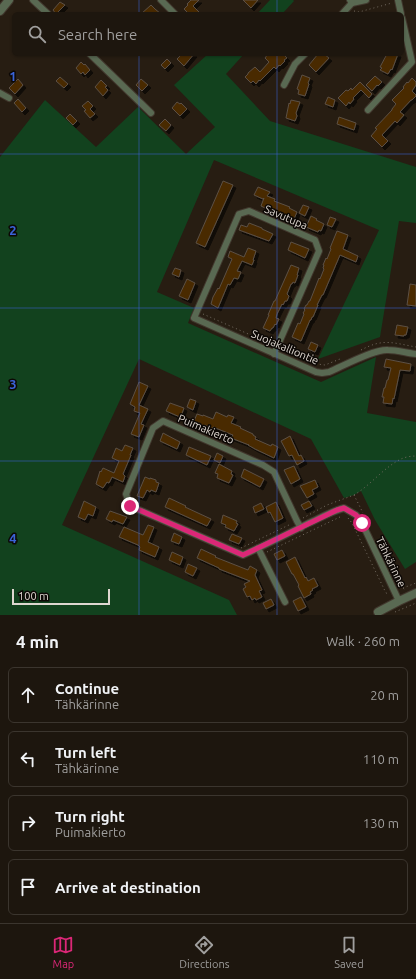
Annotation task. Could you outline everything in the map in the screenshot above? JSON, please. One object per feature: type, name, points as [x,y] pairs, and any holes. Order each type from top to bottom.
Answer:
[{"type":"street","points":[[0,11],[9,0]]},
{"type":"street","points":[[33,0],[46,12]]},
{"type":"street","points":[[161,0],[173,12]]},
{"type":"street","points":[[344,12],[351,1],[366,0]]},
{"type":"street","points":[[398,1],[401,12]]},
{"type":"street","points":[[368,110],[412,62],[404,27]]},
{"type":"street","points":[[92,56],[151,113]]},
{"type":"street","points":[[284,85],[295,64],[303,56]]},
{"type":"street","points":[[0,93],[9,98]]},
{"type":"street","name":"Savutupa","points":[[194,318],[239,214],[249,211],[315,240],[320,251],[274,354]]},
{"type":"street","name":"Suojakalliontie","points":[[194,318],[274,354],[316,372],[322,373],[329,372],[380,351],[387,350],[416,354]]},
{"type":"street","name":"Puimakierto","points":[[243,555],[130,506],[126,494],[153,428],[163,422],[263,465],[274,472],[301,528]]},
{"type":"street","name":"Tähkärinne","points":[[243,555],[344,508],[356,515],[362,523],[399,601]]},
{"type":"street","points":[[258,548],[285,602]]},
{"type":"street","points":[[378,612],[414,594]]},
{"type":"path","points":[[344,12],[359,12],[398,1]]},
{"type":"path","points":[[196,312],[317,364],[326,364],[339,360]]},
{"type":"path","points":[[359,351],[372,345],[389,342],[416,347]]},
{"type":"path","points":[[234,551],[327,505],[354,495],[388,467],[402,458],[416,456]]},
{"type":"path","points":[[354,495],[363,513]]},
{"type":"path","points":[[261,555],[343,515]]},
{"type":"path","points":[[347,517],[352,523],[386,593],[388,594],[395,592]]},
{"type":"path","points":[[382,549],[402,588],[414,594]]},
{"type":"path","points":[[402,588],[416,582]]},
{"type":"green space","points":[[270,0],[294,1],[284,12],[259,12]]},
{"type":"green space","points":[[206,56],[242,56],[226,74],[270,121],[416,167],[416,223],[399,221],[380,337],[318,359],[379,230],[214,160],[157,292],[194,308],[188,323],[321,382],[376,357],[367,413],[416,422],[416,562],[405,569],[375,520],[361,491],[344,498],[311,439],[139,359],[62,525],[229,600],[237,615],[0,615],[0,157],[45,100],[96,147],[138,107],[186,154],[215,127],[174,85]]},
{"type":"building","points":[[191,0],[199,0],[193,6],[199,12],[187,12],[184,9],[188,5],[187,4]]},
{"type":"building","points":[[243,0],[258,0],[251,8]]},
{"type":"building","points":[[60,2],[65,5],[58,12],[54,12],[53,10]]},
{"type":"building","points":[[151,5],[159,12],[143,12]]},
{"type":"building","points":[[180,56],[192,56],[184,66],[177,59]]},
{"type":"building","points":[[266,56],[285,56],[287,58],[280,66],[279,65],[276,69],[274,67],[256,84],[253,81],[251,83],[245,77],[255,67],[260,72],[269,62],[265,58]]},
{"type":"building","points":[[316,56],[326,56],[329,58],[316,72],[309,65]]},
{"type":"building","points":[[386,56],[397,56],[392,70],[391,69],[388,74],[380,70],[382,68],[380,67]]},
{"type":"building","points":[[167,59],[171,63],[165,69],[161,65]]},
{"type":"building","points":[[81,62],[90,70],[85,75],[83,72],[81,74],[76,68]]},
{"type":"building","points":[[302,75],[310,78],[305,96],[298,94],[299,90],[297,89]]},
{"type":"building","points":[[375,76],[382,82],[372,91],[366,85]]},
{"type":"building","points":[[60,77],[68,84],[64,88],[56,81]]},
{"type":"building","points":[[412,78],[416,82],[416,85],[412,91],[416,96],[400,112],[404,115],[397,123],[395,121],[382,135],[388,141],[382,147],[371,136],[377,129],[375,128],[396,104],[392,100]]},
{"type":"building","points":[[18,79],[23,85],[15,94],[9,88]]},
{"type":"building","points":[[141,79],[148,85],[142,91],[136,85]]},
{"type":"building","points":[[101,80],[107,86],[105,87],[108,90],[103,96],[95,87]]},
{"type":"building","points":[[360,82],[372,94],[369,98],[361,90],[353,98],[354,99],[350,104],[349,102],[346,106],[338,98],[346,90],[348,91],[351,88],[352,90]]},
{"type":"building","points":[[328,97],[335,100],[333,107],[325,104]]},
{"type":"building","points":[[18,99],[26,108],[22,112],[14,103]]},
{"type":"building","points":[[291,100],[300,102],[295,121],[286,118]]},
{"type":"building","points":[[88,101],[93,106],[90,109],[95,114],[90,118],[82,106]]},
{"type":"building","points":[[177,102],[180,104],[181,103],[187,109],[180,116],[172,108]]},
{"type":"building","points":[[70,114],[77,121],[73,125],[66,118]]},
{"type":"building","points":[[339,117],[356,123],[354,130],[337,124]]},
{"type":"building","points":[[165,119],[171,125],[166,131],[159,125]]},
{"type":"building","points":[[223,181],[233,185],[205,247],[196,243]]},
{"type":"building","points":[[258,187],[270,192],[267,196],[275,199],[274,201],[290,207],[289,208],[297,212],[294,219],[292,218],[291,220],[261,206],[264,198],[263,199],[254,195]]},
{"type":"building","points":[[303,205],[309,207],[305,216],[299,213]]},
{"type":"building","points":[[311,216],[324,224],[321,231],[319,230],[318,232],[306,227]]},
{"type":"building","points":[[330,217],[336,219],[332,227],[327,225]]},
{"type":"building","points":[[249,223],[273,234],[269,241],[239,230],[241,225],[247,227]]},
{"type":"building","points":[[337,231],[348,235],[343,249],[358,256],[356,262],[340,255],[301,341],[292,337],[298,323],[300,324],[304,314],[304,309],[310,301],[319,278],[320,279],[324,269],[323,265],[326,258],[327,259]]},
{"type":"building","points":[[291,242],[309,249],[305,258],[288,250]]},
{"type":"building","points":[[248,248],[256,251],[252,265],[242,261],[237,271],[241,272],[238,279],[234,278],[230,285],[228,284],[218,308],[211,304],[232,259],[228,257],[230,251],[244,257]]},
{"type":"building","points":[[291,265],[299,268],[298,275],[295,283],[293,282],[291,284],[287,294],[289,296],[287,301],[285,301],[283,305],[282,304],[277,314],[276,318],[279,319],[276,325],[275,324],[270,331],[263,328]]},
{"type":"building","points":[[175,268],[181,270],[179,277],[172,274]]},
{"type":"building","points":[[187,279],[195,283],[188,300],[179,296]]},
{"type":"building","points":[[410,284],[416,285],[416,306],[407,305]]},
{"type":"building","points":[[397,325],[408,327],[406,335],[395,335]]},
{"type":"building","points":[[311,342],[318,345],[315,352],[308,349]]},
{"type":"building","points":[[386,359],[411,364],[410,371],[400,370],[392,404],[383,403],[384,397],[382,397],[391,368],[384,367]]},
{"type":"building","points":[[139,382],[148,386],[139,405],[148,409],[141,424],[144,425],[139,437],[131,434],[140,413],[134,411],[135,407],[130,404]]},
{"type":"building","points":[[190,399],[196,401],[193,410],[187,407]]},
{"type":"building","points":[[170,403],[184,408],[180,417],[166,411]]},
{"type":"building","points":[[216,412],[227,417],[228,415],[234,417],[231,423],[253,434],[256,437],[255,439],[271,446],[272,444],[278,447],[274,458],[249,445],[231,438],[233,435],[213,427],[212,429],[194,421],[197,414],[213,419]]},
{"type":"building","points":[[163,433],[180,442],[177,449],[160,441]]},
{"type":"building","points":[[290,436],[299,456],[301,455],[304,461],[297,465],[292,455],[289,456],[281,441]]},
{"type":"building","points":[[125,445],[133,448],[123,474],[125,476],[123,482],[112,477],[109,483],[107,482],[103,488],[96,484],[100,471],[101,472],[103,468],[114,473],[119,461],[112,458],[116,448],[122,451]]},
{"type":"building","points":[[189,447],[211,456],[207,465],[186,455]]},
{"type":"building","points":[[217,453],[223,456],[220,463],[214,460]]},
{"type":"building","points":[[219,464],[232,471],[231,474],[233,475],[229,483],[217,478],[218,474],[215,473]]},
{"type":"building","points":[[294,466],[300,479],[291,484],[284,470]]},
{"type":"building","points":[[244,469],[264,479],[260,487],[241,477]]},
{"type":"building","points":[[145,477],[156,480],[156,482],[159,483],[156,492],[151,490],[150,492],[147,490],[143,498],[137,496]]},
{"type":"building","points":[[315,480],[318,487],[312,490],[314,494],[307,498],[300,486]]},
{"type":"building","points":[[169,498],[211,519],[207,526],[165,507]]},
{"type":"building","points":[[84,501],[96,507],[93,516],[88,514],[85,520],[78,517]]},
{"type":"building","points":[[309,501],[312,506],[304,510],[301,505]]},
{"type":"building","points":[[276,502],[283,518],[275,522],[270,512],[268,513],[266,507]]},
{"type":"building","points":[[261,503],[264,509],[255,513],[253,507]]},
{"type":"building","points":[[110,511],[127,517],[123,524],[106,519]]},
{"type":"building","points":[[223,515],[237,521],[236,523],[238,524],[234,531],[225,527],[226,525],[221,523]]},
{"type":"building","points":[[148,525],[154,527],[148,542],[159,547],[155,557],[139,550],[140,547],[138,545],[119,537],[124,527],[143,535]]},
{"type":"building","points":[[174,533],[182,537],[179,544],[171,541]]},
{"type":"building","points":[[232,534],[242,538],[239,544],[229,540]]},
{"type":"building","points":[[201,549],[216,556],[215,557],[248,570],[250,566],[257,570],[255,575],[262,590],[259,591],[262,597],[252,600],[250,596],[247,597],[243,589],[246,587],[244,584],[250,581],[219,569],[197,558]]},
{"type":"building","points":[[282,550],[285,556],[277,560],[274,554]]},
{"type":"building","points":[[172,552],[183,557],[180,565],[169,560]]},
{"type":"building","points":[[295,557],[305,578],[306,577],[308,581],[314,578],[318,586],[312,589],[313,590],[310,592],[311,594],[304,598],[298,586],[299,585],[286,562]]},
{"type":"building","points":[[188,564],[197,568],[193,576],[185,572]]},
{"type":"building","points":[[301,597],[306,607],[298,611],[293,601]]},
{"type":"building","points":[[271,599],[274,605],[266,609],[263,603]]},
{"type":"route","points":[[130,506],[243,555],[344,508],[356,515],[362,523]]}]
